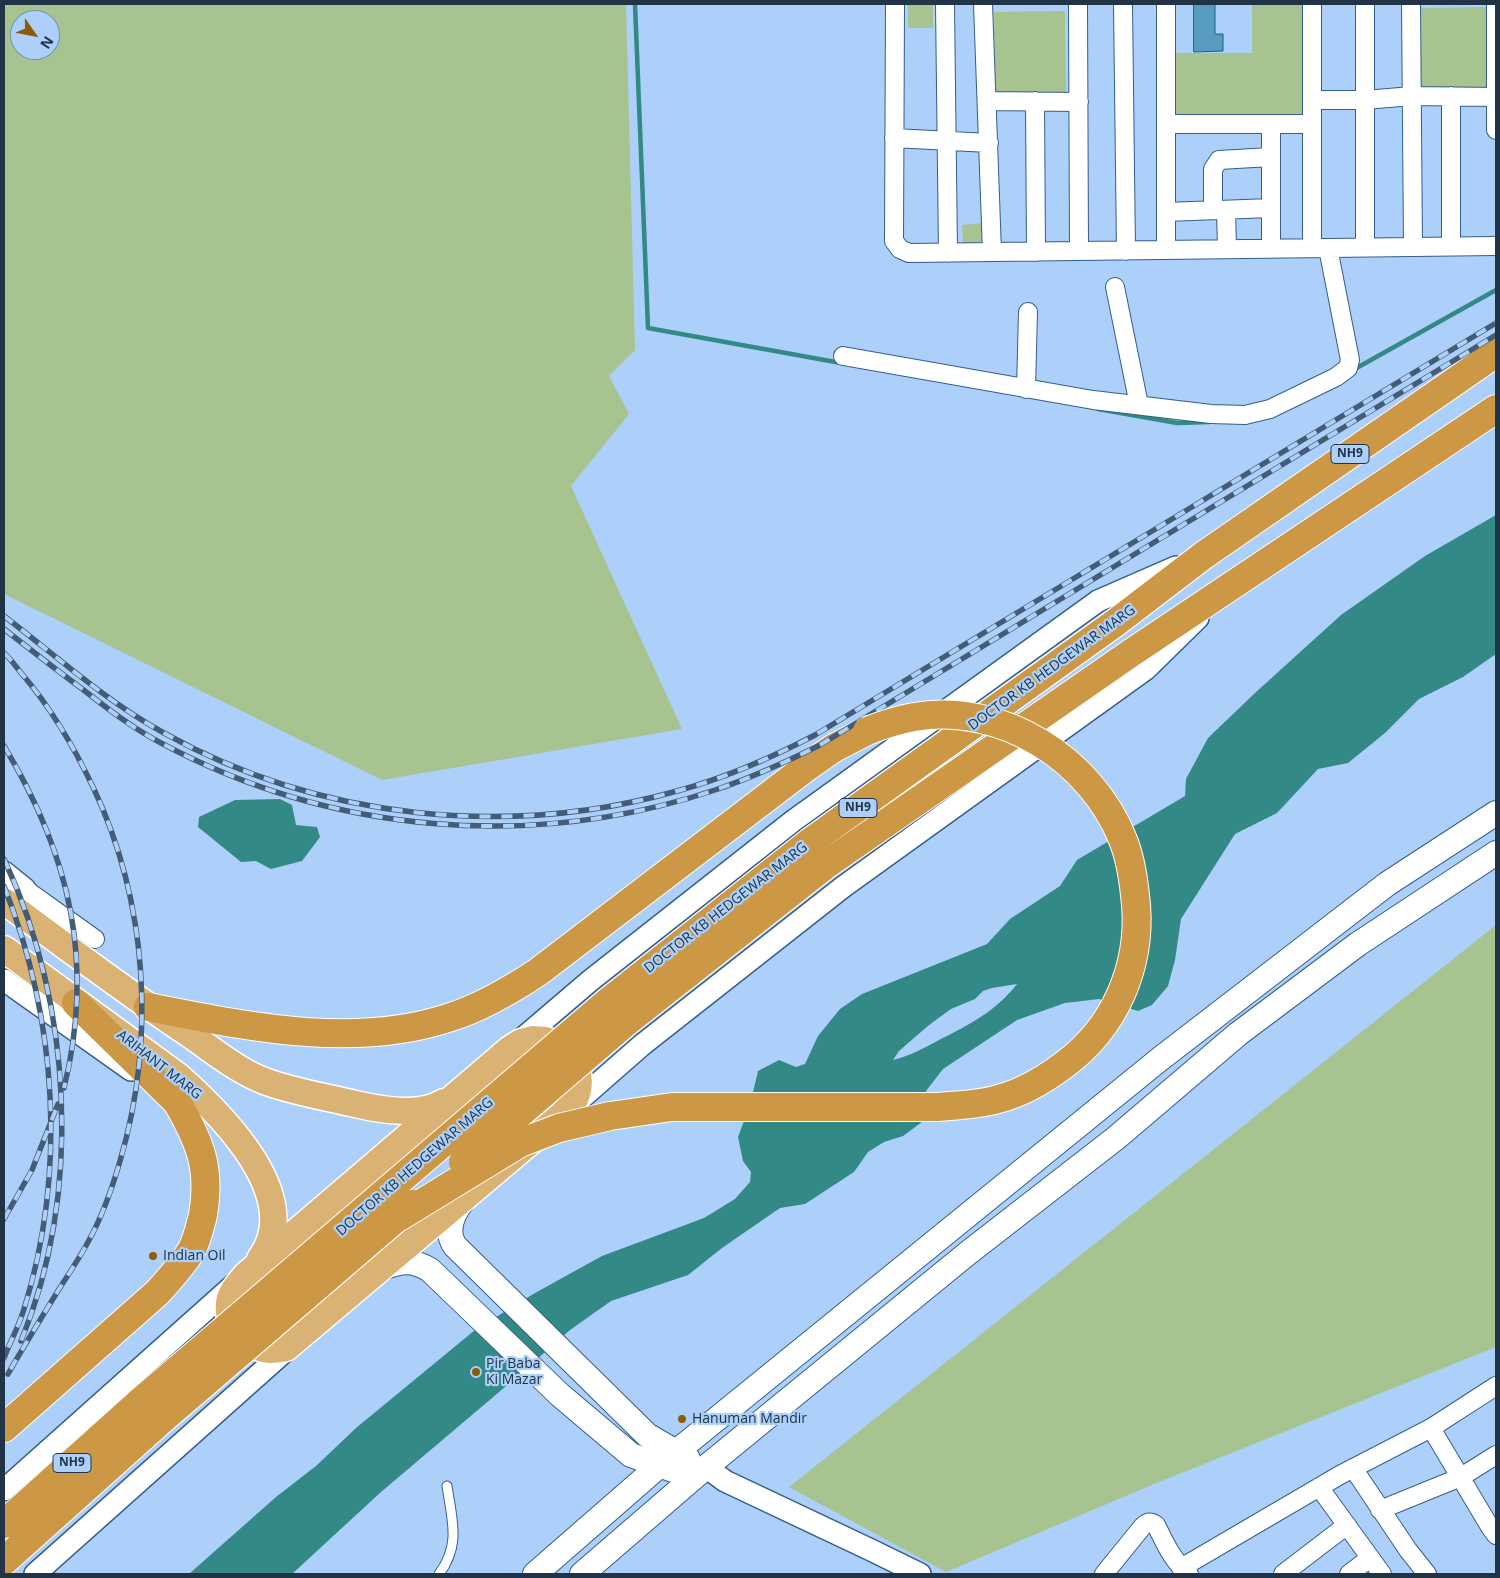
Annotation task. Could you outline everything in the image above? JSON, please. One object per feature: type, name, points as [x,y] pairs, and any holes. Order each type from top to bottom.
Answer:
[{"type":"highway","name":"DOCTOR KB HEDGEWAR MARG","points":[[4,1524],[141,1401],[608,1001],[810,842],[1115,623],[1204,556],[1496,353]]},
{"type":"highway","name":"DOCTOR KB HEDGEWAR MARG","points":[[4,1561],[158,1423],[625,1023],[827,864],[1232,584],[1496,409]]},
{"type":"highway","points":[[148,1007],[216,1020],[330,1034],[402,1030],[451,1017],[497,997],[538,972],[834,748],[867,731],[915,717],[935,716],[977,719],[1012,729],[1038,741],[1064,759],[1092,787],[1115,822],[1124,841],[1131,867],[1138,912],[1138,934],[1124,988],[1111,1015],[1088,1045],[1063,1066],[1031,1086],[998,1099],[938,1107],[672,1108],[610,1116],[559,1128],[520,1143],[399,1217]]},
{"type":"highway","points":[[4,1428],[157,1293],[175,1274],[192,1249],[201,1223],[206,1199],[206,1174],[200,1148],[177,1102],[76,1003]]},
{"type":"main road","points":[[535,1574],[668,1459],[1160,1059],[1387,884],[1496,813]]},
{"type":"main road","points":[[582,1574],[699,1473],[968,1253],[1116,1138],[1238,1034],[1358,944],[1496,853]]},
{"type":"main road","points":[[14,895],[43,930],[148,1007],[241,1069],[266,1081],[377,1109],[403,1111],[423,1110],[440,1105],[457,1094]]},
{"type":"main road","name":"ARIHANT MARG","points":[[4,948],[76,1003],[178,1076],[201,1096],[249,1153],[263,1176],[270,1193],[274,1220],[272,1235],[267,1247],[249,1272]]},
{"type":"main road","points":[[533,1039],[548,1040],[560,1046],[570,1056],[576,1067],[579,1081],[574,1102],[562,1115],[299,1339],[286,1348],[271,1350],[256,1347],[243,1339],[234,1328],[230,1313],[230,1298],[236,1286],[249,1272],[457,1094],[510,1049],[521,1042],[533,1039]]},
{"type":"main road","points":[[424,1122],[471,1192]]},
{"type":"main road","points":[[471,1192],[452,1217],[451,1239],[468,1259],[648,1435],[668,1459]]},
{"type":"main road","points":[[290,1238],[343,1301]]},
{"type":"main road","points":[[382,1268],[398,1262],[419,1263],[430,1270],[560,1395],[631,1455],[668,1459],[699,1473]]},
{"type":"street","points":[[895,4],[894,241],[900,249],[909,253],[1496,246]]},
{"type":"street","points":[[946,4],[948,253]]},
{"type":"street","points":[[983,4],[992,252]]},
{"type":"street","points":[[1078,4],[1079,251]]},
{"type":"street","points":[[1123,4],[1126,251]]},
{"type":"street","points":[[1166,4],[1166,250]]},
{"type":"street","points":[[843,356],[1093,400],[1211,414],[1245,415],[1270,409],[1344,372],[1350,360],[1320,248],[1312,124],[1312,4]]},
{"type":"street","points":[[1365,4],[1366,247]]},
{"type":"street","points":[[1412,4],[1413,247]]},
{"type":"street","points":[[1496,4],[1496,130]]},
{"type":"street","points":[[1312,100],[1365,100],[1412,96],[1496,97]]},
{"type":"street","points":[[1451,96],[1451,246]]},
{"type":"street","points":[[988,101],[1079,102]]},
{"type":"street","points":[[1035,101],[1036,252]]},
{"type":"street","points":[[1166,124],[1312,124]]},
{"type":"street","points":[[1271,124],[1271,249]]},
{"type":"street","points":[[894,138],[989,143]]},
{"type":"street","points":[[1227,249],[1213,169],[1219,160],[1271,157]]},
{"type":"street","points":[[1166,212],[1271,208]]},
{"type":"street","points":[[1115,286],[1139,405]]},
{"type":"street","points":[[1026,389],[1028,312]]},
{"type":"street","points":[[510,1049],[591,980],[793,821],[1098,602],[1204,556]]},
{"type":"street","points":[[562,1115],[642,1045],[843,887],[1146,670],[1232,584]]},
{"type":"street","points":[[4,872],[14,895],[95,939]]},
{"type":"street","points":[[4,980],[177,1102]]},
{"type":"street","points":[[4,1490],[249,1272]]},
{"type":"street","points":[[34,1574],[299,1339]]},
{"type":"street","points":[[1104,1574],[1147,1523],[1152,1522],[1156,1525],[1170,1554],[1185,1571],[1318,1487],[1431,1428],[1496,1386]]},
{"type":"street","points":[[1431,1428],[1496,1535]]},
{"type":"street","points":[[1380,1510],[1461,1477],[1496,1455]]},
{"type":"street","points":[[1353,1468],[1380,1510],[1427,1574]]},
{"type":"street","points":[[699,1473],[725,1481],[920,1574]]},
{"type":"street","points":[[1318,1487],[1382,1574]]},
{"type":"street","points":[[1283,1574],[1347,1525]]},
{"type":"street","points":[[1349,1574],[1370,1558]]},
{"type":"lane","points":[[440,1574],[450,1558],[454,1542],[447,1486]]},
{"type":"shaded area","points":[[4,4],[626,4],[635,350],[609,376],[629,414],[571,486],[682,729],[382,780],[4,594]]},
{"type":"shaded area","points":[[908,4],[933,5],[933,28],[908,28]]},
{"type":"shaded area","points":[[1252,4],[1303,4],[1304,114],[1176,115],[1176,53],[1252,53]]},
{"type":"shaded area","points":[[1489,7],[1489,89],[1418,90],[1417,8]]},
{"type":"shaded area","points":[[1065,11],[1066,93],[995,94],[994,12]]},
{"type":"shaded area","points":[[982,223],[983,242],[963,244],[962,225]]},
{"type":"shaded area","points":[[1496,515],[1496,654],[1463,677],[1419,699],[1385,733],[1348,763],[1318,769],[1277,813],[1235,834],[1181,919],[1175,960],[1168,986],[1152,1005],[1138,1011],[1099,999],[1065,1003],[1017,1020],[943,1069],[926,1091],[922,1122],[903,1136],[884,1142],[868,1152],[854,1172],[805,1204],[780,1208],[722,1248],[688,1275],[611,1301],[570,1330],[381,1492],[292,1574],[189,1574],[276,1497],[316,1466],[356,1428],[475,1330],[535,1293],[602,1256],[704,1218],[735,1199],[750,1182],[751,1172],[743,1161],[738,1137],[750,1105],[758,1071],[779,1060],[796,1067],[805,1064],[818,1036],[840,1009],[862,994],[987,944],[1010,919],[1060,886],[1077,860],[1185,796],[1186,779],[1208,738],[1341,615],[1425,556]],"holes":[[[1017,984],[991,1010],[971,1023],[917,1052],[893,1060],[899,1051],[951,1009],[975,999],[983,991]]]},
{"type":"shaded area","points":[[280,799],[292,805],[296,825],[317,827],[320,837],[302,861],[271,869],[256,861],[241,862],[198,827],[199,817],[235,800]]},
{"type":"shaded area","points":[[1496,925],[1496,1347],[1154,1484],[946,1572],[789,1487]]},
{"type":"building","points":[[1194,4],[1215,4],[1215,34],[1223,34],[1223,51],[1194,52]]},
{"type":"waterway","points":[[635,4],[648,328],[841,363]]},
{"type":"waterway","points":[[1353,370],[1496,290]]},
{"type":"waterway","points":[[1098,409],[1177,423],[1209,422]]},
{"type":"railway","points":[[4,616],[82,678],[143,721],[223,762],[285,785],[349,802],[414,812],[481,816],[547,814],[612,806],[677,791],[713,780],[782,752],[815,735],[1496,323]]},
{"type":"railway","points":[[4,629],[110,710],[150,737],[226,774],[294,797],[363,814],[433,824],[504,826],[575,821],[646,809],[715,790],[794,758],[820,745],[1496,335]]},
{"type":"railway","points":[[4,653],[43,700],[61,728],[93,787],[111,831],[125,877],[135,924],[141,972],[142,1020],[139,1067],[131,1115],[114,1182],[98,1223],[85,1248],[8,1374]]},
{"type":"railway","points":[[4,746],[27,787],[46,828],[60,869],[70,911],[76,953],[77,997],[73,1042],[64,1088]]},
{"type":"railway","points":[[4,859],[27,915],[44,975],[56,1036],[61,1098],[61,1161],[54,1223],[41,1283],[21,1341]]},
{"type":"railway","points":[[4,886],[22,937],[36,989],[45,1042],[50,1096],[51,1150],[46,1204],[38,1257],[22,1315],[4,1358]]},
{"type":"railway","points":[[4,1219],[32,1170],[58,1104]]},
{"type":"place","name":"Indian Oil","points":[[153,1256]]},
{"type":"place","name":"Pir Baba Ki Mazar","points":[[476,1372]]},
{"type":"place","name":"Hanuman Mandir","points":[[682,1419]]}]
